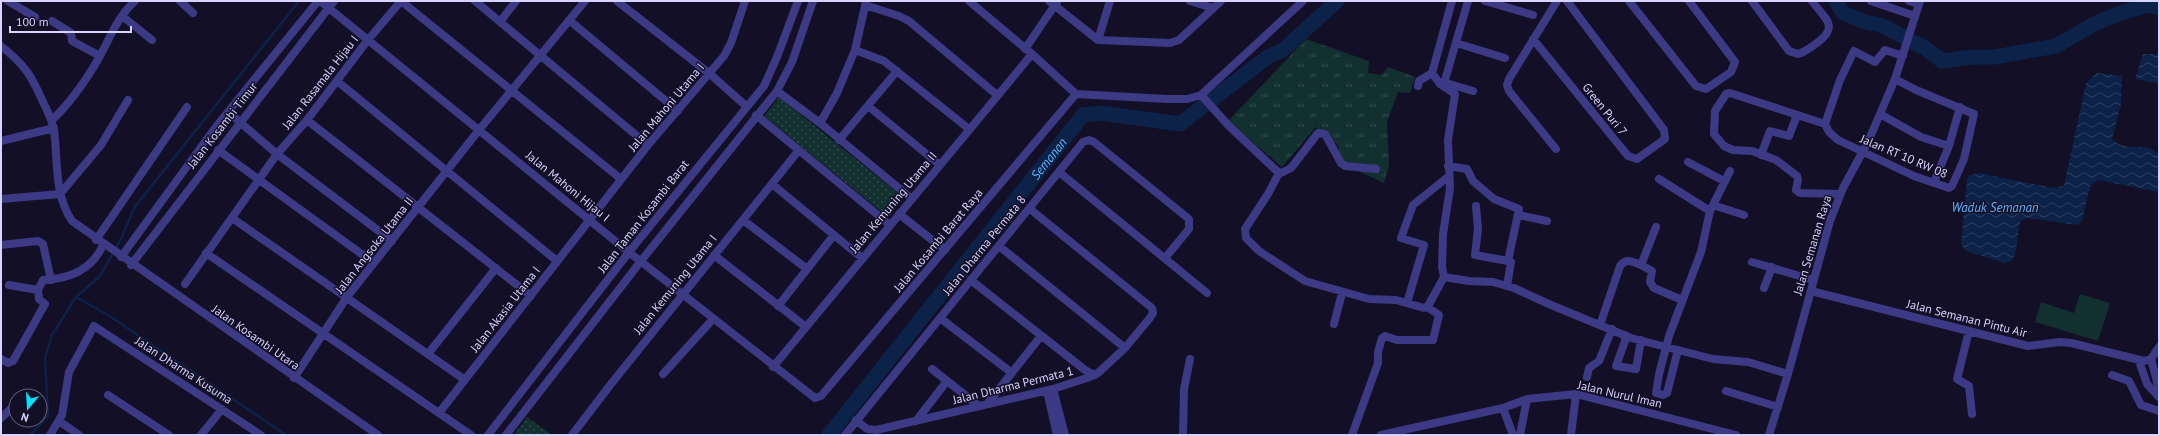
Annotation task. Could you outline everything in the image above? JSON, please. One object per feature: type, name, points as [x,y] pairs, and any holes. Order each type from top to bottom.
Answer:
[{"type":"street","points":[[8,1],[35,17]]},
{"type":"street","points":[[1,142],[53,124],[100,56],[122,16],[135,1]]},
{"type":"street","points":[[180,1],[193,13]]},
{"type":"street","name":"Jalan Mahoni Hijau I","points":[[319,1],[640,261],[813,398],[817,398]]},
{"type":"street","name":"Jalan Kosambi Timur","points":[[119,256],[228,112],[319,1]]},
{"type":"street","name":"Jalan Kosambi Timur","points":[[131,264],[334,1]]},
{"type":"street","points":[[401,1],[622,179]]},
{"type":"street","name":"Jalan Rasamala Hijau I","points":[[258,179],[277,154],[307,120],[367,41],[401,1]]},
{"type":"street","points":[[476,1],[648,145]]},
{"type":"street","points":[[500,22],[516,1]]},
{"type":"street","name":"Jalan Angsoka Utama II","points":[[294,378],[347,298],[374,263],[512,89],[585,1]]},
{"type":"street","points":[[617,1],[710,74],[746,106]]},
{"type":"street","name":"Jalan Mahoni Utama I","points":[[589,219],[648,145],[724,56],[731,43],[745,1]]},
{"type":"street","name":"Jalan Taman Kosambi Barat","points":[[488,435],[630,252],[746,106],[764,86],[777,58],[798,1]]},
{"type":"street","points":[[506,435],[640,261],[756,115],[777,91],[792,62],[813,1]]},
{"type":"street","points":[[969,1],[1076,94],[1166,99],[1187,99],[1202,96],[1303,1]]},
{"type":"street","points":[[1098,40],[1110,1]]},
{"type":"street","points":[[1190,1],[1213,8]]},
{"type":"street","points":[[1054,3],[1098,40],[1174,42],[1179,40],[1221,1]]},
{"type":"street","points":[[1418,86],[1419,81],[1432,72],[1452,1]]},
{"type":"street","points":[[1468,1],[1445,82],[1473,91]]},
{"type":"street","points":[[1485,1],[1533,15]]},
{"type":"street","points":[[1556,149],[1509,91],[1507,86],[1509,79],[1557,1]]},
{"type":"street","name":"Green Puri 7","points":[[1533,39],[1630,158],[1640,158],[1665,139],[1666,136],[1664,130],[1567,1]]},
{"type":"street","points":[[1629,1],[1696,86],[1702,89],[1708,87],[1731,72],[1735,62],[1689,1]]},
{"type":"street","points":[[1752,1],[1789,51],[1795,54],[1801,53],[1826,36],[1830,31],[1829,24],[1812,1]]},
{"type":"street","points":[[1871,1],[1916,16]]},
{"type":"street","points":[[1909,1],[1920,3]]},
{"type":"street","points":[[820,123],[837,93],[855,50],[866,3],[909,21],[997,95]]},
{"type":"street","name":"Jalan Kemuning Utama II","points":[[773,367],[997,95],[1028,51],[1054,3]]},
{"type":"street","name":"Jalan Semanan Raya","points":[[1769,435],[1788,374],[1830,221],[1840,194],[1862,152],[1895,79],[1920,3]]},
{"type":"street","points":[[122,16],[152,40]]},
{"type":"street","points":[[569,20],[678,111]]},
{"type":"street","points":[[52,21],[70,33],[72,41],[100,56]]},
{"type":"street","points":[[1456,43],[1505,58]]},
{"type":"street","name":"Jalan Kosambi Utara","points":[[1,46],[18,61],[32,77],[53,124],[60,194],[64,210],[72,221],[104,246],[378,435]]},
{"type":"street","points":[[855,50],[884,61],[969,129]]},
{"type":"street","points":[[1840,194],[1798,192],[1797,176],[1776,160],[1739,149],[1733,150],[1724,146],[1714,134],[1716,121],[1714,111],[1728,93],[1825,124],[1840,80],[1854,51],[1875,62],[1885,50],[1903,56]]},
{"type":"street","points":[[839,140],[896,70]]},
{"type":"street","points":[[1427,307],[1444,277],[1442,267],[1443,234],[1450,188],[1448,140],[1455,94],[1440,84],[1432,72]]},
{"type":"street","points":[[1895,79],[1916,90],[1960,107],[1949,146],[1934,182]]},
{"type":"street","points":[[337,81],[557,261]]},
{"type":"street","points":[[777,91],[820,123],[912,199]]},
{"type":"street","name":"Jalan Kosambi Barat Raya","points":[[817,398],[822,396],[1076,94]]},
{"type":"street","points":[[1202,96],[1228,126],[1275,168],[1279,174]]},
{"type":"street","points":[[1,199],[60,194],[101,145],[128,100]]},
{"type":"street","points":[[868,106],[940,165]]},
{"type":"street","points":[[96,240],[186,107]]},
{"type":"street","name":"Jalan RT 10 RW 08","points":[[1825,124],[1829,132],[1838,140],[1914,176],[1949,188],[1952,186],[1964,159],[1974,116],[1971,112],[1960,107]]},
{"type":"street","points":[[228,112],[277,154],[392,241]]},
{"type":"street","points":[[1880,114],[1895,121],[1921,137],[1949,146]]},
{"type":"street","points":[[756,115],[890,225]]},
{"type":"street","points":[[1761,155],[1770,131],[1789,136],[1797,115]]},
{"type":"street","points":[[307,120],[531,296]]},
{"type":"street","points":[[1352,435],[1378,363],[1378,352],[1382,338],[1385,336],[1407,341],[1433,340],[1440,315],[1427,307],[1424,308],[1388,299],[1369,299],[1342,293],[1304,281],[1259,251],[1246,238],[1244,229],[1279,174],[1291,168],[1318,133],[1325,134],[1341,163],[1345,166],[1376,169]]},
{"type":"street","name":"Jalan Dharma Permata 8","points":[[845,435],[972,281],[1083,142],[1089,140],[1094,142],[1189,219],[1189,230],[1165,258]]},
{"type":"street","points":[[218,150],[374,263]]},
{"type":"street","name":"Jalan Kemuning Utama I","points":[[572,435],[682,294],[799,150]]},
{"type":"street","points":[[1688,162],[1724,181]]},
{"type":"street","points":[[1448,166],[1467,169],[1473,182],[1494,199],[1519,209],[1508,261],[1511,262],[1507,286]]},
{"type":"street","points":[[1678,350],[1667,393],[1663,395],[1656,393],[1657,381],[1668,346],[1669,336],[1701,252],[1711,208],[1730,171]]},
{"type":"street","points":[[1059,172],[1207,293]]},
{"type":"street","points":[[1407,303],[1424,245],[1401,238],[1413,205],[1449,176]]},
{"type":"street","points":[[185,284],[258,179]]},
{"type":"street","points":[[1660,179],[1711,208],[1744,215]]},
{"type":"street","points":[[772,184],[862,258]]},
{"type":"street","points":[[1476,206],[1478,229],[1475,255],[1508,261]]},
{"type":"street","name":"Jalan Dharma Permata 1","points":[[856,420],[867,429],[876,430],[1050,390],[1095,375],[1125,348],[1153,313],[1152,308],[1030,209]]},
{"type":"street","points":[[899,214],[945,250]]},
{"type":"street","points":[[1518,215],[1547,221]]},
{"type":"street","points":[[232,218],[465,380]]},
{"type":"street","name":"Jalan Akasia Utama I","points":[[439,413],[531,296],[589,219]]},
{"type":"street","points":[[743,220],[806,269]]},
{"type":"street","points":[[1641,265],[1656,227]]},
{"type":"street","points":[[778,306],[834,235]]},
{"type":"street","points":[[1,245],[38,241],[43,244],[51,280]]},
{"type":"street","points":[[1,359],[8,363],[13,361],[45,304],[39,299],[38,290],[43,280],[51,280],[78,272],[90,264],[104,246]]},
{"type":"street","points":[[999,246],[1125,348]]},
{"type":"street","points":[[206,254],[324,333],[471,435]]},
{"type":"street","points":[[714,255],[806,327]]},
{"type":"street","points":[[1600,325],[1620,266],[1624,261],[1628,260],[1652,271],[1650,282],[1654,288],[1682,300]]},
{"type":"street","points":[[1752,262],[1814,280]]},
{"type":"street","points":[[1764,288],[1772,267]]},
{"type":"street","points":[[428,354],[496,268]]},
{"type":"street","points":[[1444,277],[1469,281],[1493,282],[1507,286],[1600,325],[1641,340],[1713,359],[1748,362],[1788,374]]},
{"type":"street","points":[[972,281],[1084,370],[1095,375]]},
{"type":"street","points":[[9,285],[38,290]]},
{"type":"street","name":"Jalan Semanan Pintu Air","points":[[1811,291],[2028,346],[2060,342],[2071,343],[2139,361],[2151,359]]},
{"type":"street","points":[[1334,324],[1342,293]]},
{"type":"street","points":[[940,318],[1012,373]]},
{"type":"street","points":[[663,374],[713,319]]},
{"type":"street","name":"Jalan Dharma Kusuma","points":[[59,422],[62,415],[69,372],[94,326],[261,435]]},
{"type":"street","points":[[1587,378],[1589,368],[1600,361],[1612,329]]},
{"type":"street","points":[[1969,331],[1957,379],[1968,386],[1972,414]]},
{"type":"street","points":[[1625,335],[1625,341],[1616,366],[1636,369],[1641,340]]},
{"type":"street","points":[[988,404],[1041,336]]},
{"type":"street","points":[[2159,347],[2151,359],[2159,389]]},
{"type":"street","points":[[1183,435],[1184,389],[1190,359]]},
{"type":"street","points":[[2139,361],[2147,384],[2159,396]]},
{"type":"street","points":[[932,369],[979,406]]},
{"type":"street","points":[[2112,375],[2129,381],[2141,405],[2159,410]]},
{"type":"street","points":[[916,421],[947,381]]},
{"type":"street","points":[[1050,390],[1057,435]]},
{"type":"street","points":[[1050,390],[1065,435]]},
{"type":"street","points":[[1726,391],[1778,407]]},
{"type":"street","points":[[108,394],[169,435]]},
{"type":"street","points":[[1571,435],[1576,394]]},
{"type":"street","name":"Jalan Nurul Iman","points":[[1381,435],[1503,408],[1527,399],[1576,394],[1736,435]]},
{"type":"street","points":[[1520,435],[1527,399]]},
{"type":"street","points":[[1503,408],[1513,435]]},
{"type":"street","points":[[201,435],[222,409]]},
{"type":"street","points":[[50,435],[59,422],[78,435]]},
{"type":"green space","points":[[1306,39],[1369,61],[1368,73],[1382,75],[1388,67],[1415,77],[1410,93],[1398,92],[1387,122],[1389,166],[1384,183],[1341,163],[1338,145],[1316,127],[1282,167],[1228,121]]},
{"type":"green space","points":[[779,97],[904,198],[888,217],[764,116]]},
{"type":"green space","points":[[2080,294],[2110,303],[2098,341],[2035,322],[2041,302],[2074,313]]},
{"type":"green space","points":[[527,417],[552,435],[514,435]]},
{"type":"water","points":[[2143,54],[2159,54],[2159,84],[2135,79]]},
{"type":"water","name":"Waduk Semanan","points":[[2097,73],[2122,76],[2121,104],[2112,139],[2121,145],[2151,149],[2159,155],[2159,192],[2098,180],[2090,187],[2082,221],[2077,225],[2029,218],[2020,222],[2015,255],[2011,261],[2005,263],[1966,251],[1961,244],[1967,180],[1969,175],[1978,173],[2053,188],[2064,186],[2086,83]]},
{"type":"waterway","points":[[30,435],[48,416],[45,358],[52,335],[76,297],[100,276],[121,239],[134,208],[299,1]]},
{"type":"waterway","name":"Semanan","points":[[829,435],[1083,115],[1101,113],[1180,124],[1269,56],[1283,50],[1337,1]]},
{"type":"waterway","points":[[1836,1],[1843,13],[1865,22],[1881,25],[1925,48],[1942,61],[1971,57],[1995,57],[2056,46],[2094,24],[2120,13],[2149,5],[2159,8]]},
{"type":"waterway","points":[[76,297],[108,315],[286,435]]}]
